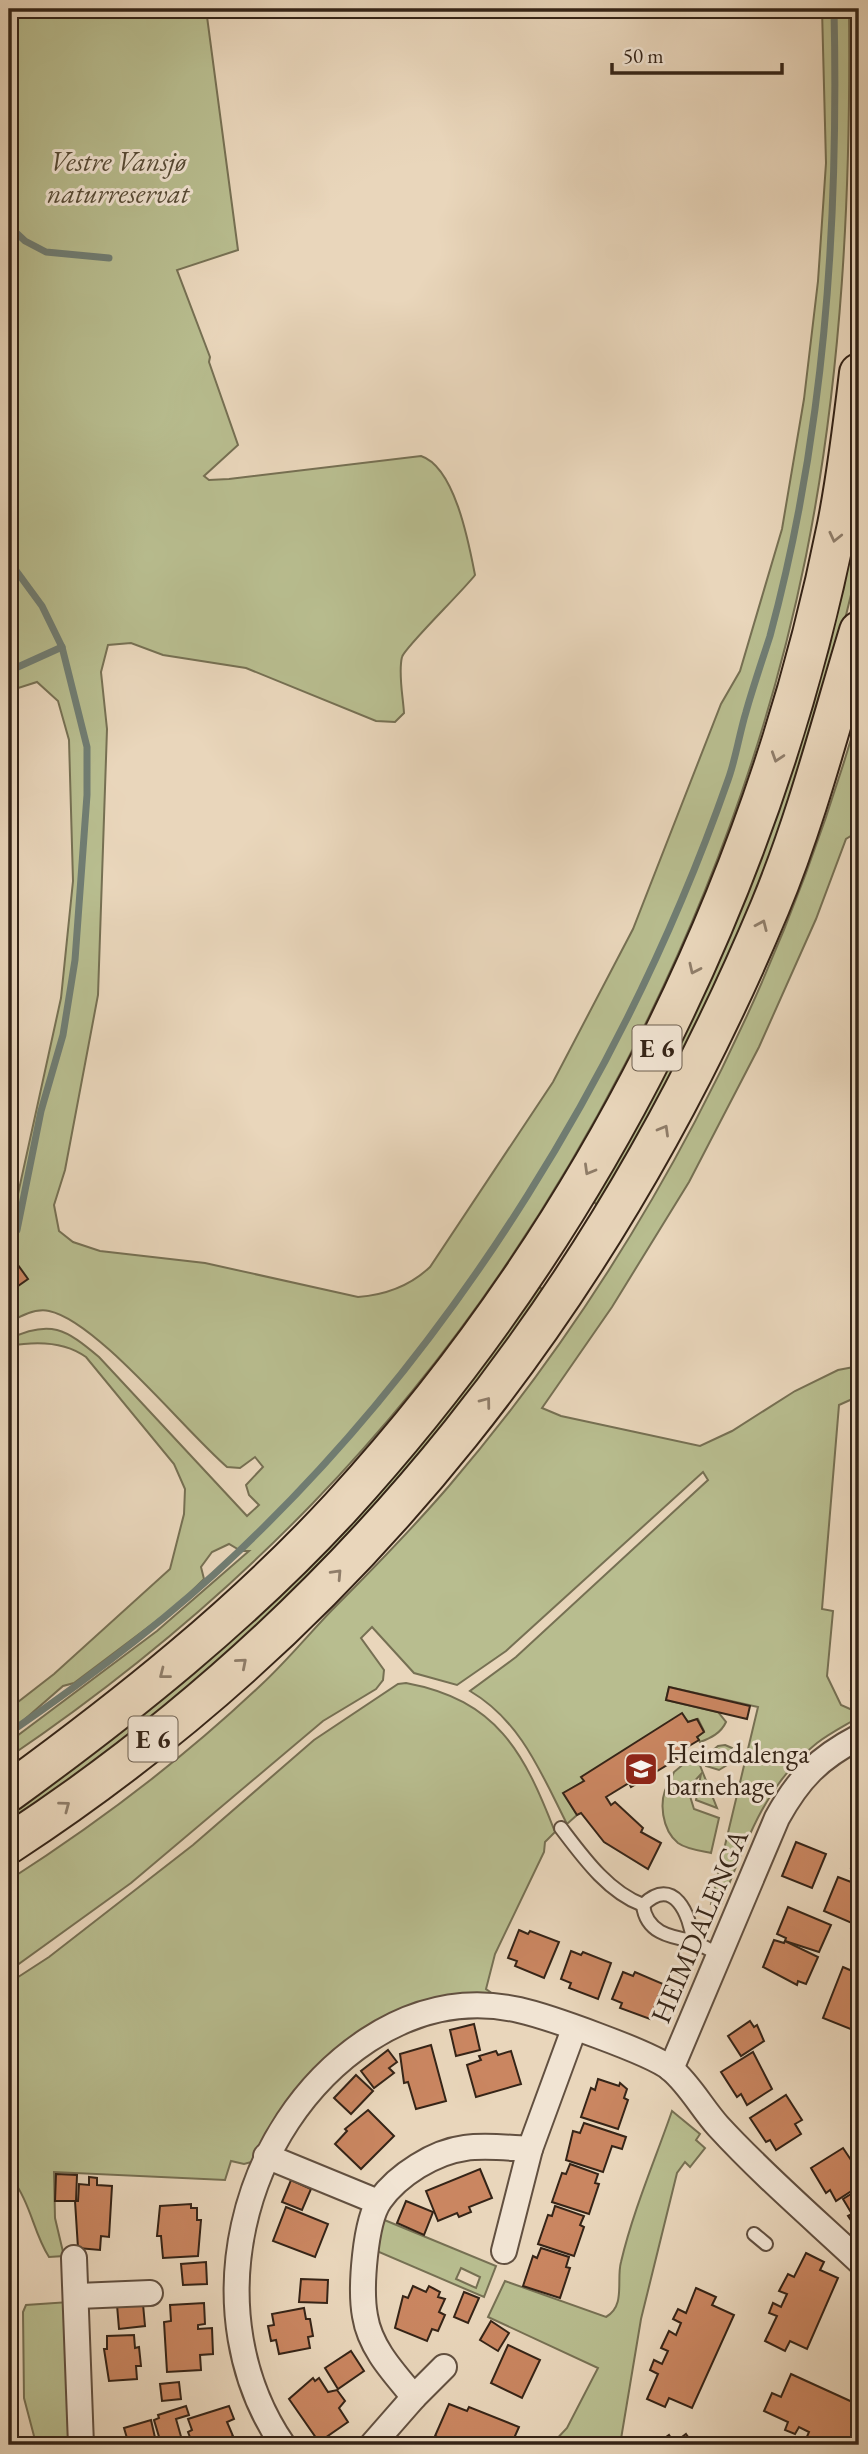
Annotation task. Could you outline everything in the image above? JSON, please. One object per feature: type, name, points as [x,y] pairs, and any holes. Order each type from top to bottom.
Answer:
[{"type":"highway","name":"E 6","points":[[9,1792],[181,1661],[339,1509],[402,1436],[482,1334],[575,1196],[649,1066],[721,911],[757,819],[816,622],[838,524],[859,373]]},
{"type":"highway","name":"E 6","points":[[9,1844],[57,1813],[179,1719],[289,1622],[417,1487],[472,1421],[532,1340],[592,1253],[668,1122],[731,994],[790,855],[859,631]]},
{"type":"street","name":"HEIMDALENGA","points":[[284,2445],[251,2378],[236,2309],[247,2206],[265,2156],[284,2124],[331,2068],[390,2026],[418,2014],[453,2005],[485,2005],[528,2012],[645,2055],[671,2069],[718,1954],[788,1798],[823,1757],[859,1737]]},
{"type":"street","points":[[504,2251],[530,2149],[574,2029]]},
{"type":"street","points":[[671,2069],[719,2127],[859,2261]]},
{"type":"street","points":[[414,2397],[380,2355],[365,2317],[362,2264],[378,2202],[395,2183],[439,2155],[464,2148],[530,2149]]},
{"type":"street","points":[[265,2156],[378,2202]]},
{"type":"street","points":[[74,2258],[78,2296],[81,2445]]},
{"type":"street","points":[[78,2296],[150,2293]]},
{"type":"street","points":[[372,2445],[444,2367]]},
{"type":"lane","points":[[561,1828],[585,1860],[630,1899],[643,1905],[649,1923],[658,1932],[693,1941],[718,1954]]},
{"type":"lane","points":[[643,1905],[652,1897],[674,1898],[684,1905],[693,1941]]},
{"type":"lane","points":[[754,2234],[766,2244]]},
{"type":"green space","name":"Vestre Vansjø naturreservat","points":[[9,9],[206,9],[238,250],[177,270],[210,357],[209,362],[238,445],[204,476],[209,480],[229,479],[421,456],[433,463],[443,475],[464,527],[475,575],[402,657],[404,713],[395,722],[376,721],[246,668],[163,655],[131,643],[108,645],[101,672],[107,729],[98,995],[65,1170],[54,1205],[59,1231],[73,1242],[100,1251],[205,1263],[358,1297],[396,1288],[430,1267],[553,1082],[633,929],[721,704],[740,671],[782,529],[804,399],[818,281],[826,163],[822,9],[849,9],[849,78],[846,215],[836,352],[806,556],[775,685],[734,814],[684,941],[625,1064],[558,1183],[484,1297],[402,1404],[313,1503],[205,1606],[129,1669],[9,1757],[9,1742],[157,1631],[249,1551],[241,1551],[229,1544],[212,1552],[201,1567],[204,1579],[179,1604],[74,1683],[63,1686],[9,1733],[9,1709],[54,1674],[170,1569],[184,1514],[185,1489],[174,1464],[86,1357],[59,1345],[29,1343],[9,1346],[9,1339],[36,1329],[57,1330],[87,1347],[247,1516],[259,1505],[249,1495],[246,1485],[263,1467],[255,1457],[240,1468],[227,1467],[115,1355],[69,1319],[49,1311],[39,1311],[23,1315],[9,1323],[9,1209],[18,1194],[61,998],[73,881],[69,740],[58,701],[37,682],[9,691]]},
{"type":"green space","points":[[859,486],[859,555],[856,574],[832,673],[791,809],[719,986],[599,1207],[591,1199]]},
{"type":"green space","points":[[859,712],[859,831],[846,839],[816,919],[759,1047],[689,1182],[612,1307],[542,1408],[561,1416],[700,1446],[732,1431],[795,1391],[838,1370],[859,1366],[859,1396],[839,1405],[822,1609],[833,1611],[827,1676],[841,1705],[859,1713],[859,1717],[817,1743],[783,1777],[758,1817],[721,1905],[711,1904],[758,1707],[669,1687],[666,1700],[718,1712],[726,1722],[724,1726],[715,1735],[700,1742],[697,1737],[704,1731],[698,1719],[688,1722],[682,1714],[582,1777],[584,1781],[564,1793],[577,1815],[567,1824],[538,1767],[516,1733],[488,1703],[470,1691],[516,1657],[708,1480],[703,1472],[506,1651],[457,1685],[414,1673],[372,1627],[361,1638],[384,1670],[383,1680],[376,1689],[323,1721],[131,1883],[9,1971],[9,1880],[140,1788],[202,1738],[270,1676],[449,1486],[518,1400],[582,1311],[641,1217],[695,1121],[744,1022],[788,921],[826,817]]},
{"type":"green space","points":[[539,1286],[545,1293],[407,1475],[206,1677],[9,1827],[9,1811],[70,1769]]},
{"type":"green space","points":[[406,1683],[437,1691],[463,1702],[503,1734],[531,1777],[555,1832],[545,1842],[544,1852],[495,1954],[486,1989],[493,1994],[388,2018],[255,2161],[244,2164],[231,2161],[225,2180],[54,2172],[55,2218],[64,2256],[49,2257],[15,2183],[17,2160],[9,2120],[9,1983],[49,1957],[193,1845],[314,1740],[398,1684]]},
{"type":"green space","points":[[718,1746],[732,1748],[732,1762],[719,1770],[706,1766],[705,1757]]},
{"type":"green space","points":[[692,1757],[697,1758],[717,1808],[696,1800],[701,1774],[690,1786],[670,1781],[674,1772]]},
{"type":"green space","points":[[668,1784],[689,1793],[694,1809],[719,1818],[711,1853],[681,1845],[668,1831],[663,1815],[663,1799]]},
{"type":"green space","points":[[672,2111],[700,2134],[696,2140],[705,2148],[690,2167],[685,2162],[677,2173],[641,2319],[620,2445],[551,2445],[567,2428],[598,2368],[488,2317],[505,2281],[606,2317],[612,2312],[618,2300],[620,2269],[626,2243]]},
{"type":"green space","points":[[382,2219],[496,2266],[484,2297],[372,2249]],"holes":[[[461,2268],[480,2277],[476,2288],[456,2279]]]},
{"type":"green space","points":[[69,2302],[75,2445],[32,2445],[34,2436],[24,2398],[23,2312],[26,2305]]},
{"type":"building","points":[[18,1265],[28,1279],[18,1286],[9,1271]]},
{"type":"building","points":[[859,1647],[859,1691],[851,1690]]},
{"type":"building","points":[[669,1687],[750,1706],[747,1719],[666,1700]]},
{"type":"building","points":[[682,1713],[688,1722],[697,1719],[704,1732],[697,1737],[699,1740],[674,1755],[677,1759],[631,1787],[629,1783],[606,1797],[611,1805],[615,1802],[643,1828],[641,1832],[661,1843],[648,1869],[604,1842],[581,1813],[577,1815],[563,1793],[584,1781],[581,1777]]},
{"type":"building","points":[[796,1842],[826,1854],[812,1888],[782,1876]]},
{"type":"building","points":[[859,1847],[859,1872],[851,1868]]},
{"type":"building","points":[[838,1877],[859,1885],[859,1910],[854,1924],[824,1911]]},
{"type":"building","points":[[788,1907],[831,1925],[819,1952],[785,1941],[786,1938],[777,1934]]},
{"type":"building","points":[[519,1930],[528,1934],[530,1931],[559,1942],[544,1978],[515,1966],[517,1961],[508,1958]]},
{"type":"building","points":[[774,1940],[785,1941],[818,1957],[806,1984],[798,1981],[797,1985],[763,1967]]},
{"type":"building","points":[[571,1951],[581,1955],[583,1952],[611,1963],[598,1999],[569,1988],[571,1983],[561,1979]]},
{"type":"building","points":[[843,1967],[859,1974],[859,2015],[853,2030],[823,2018]]},
{"type":"building","points":[[623,1972],[633,1976],[635,1972],[663,1984],[650,2019],[620,2008],[622,2003],[612,1999]]},
{"type":"building","points":[[750,2021],[754,2027],[757,2025],[764,2041],[741,2056],[728,2036]]},
{"type":"building","points":[[474,2024],[480,2050],[456,2056],[450,2030]]},
{"type":"building","points":[[431,2045],[446,2101],[416,2109],[408,2082],[404,2083],[400,2054]]},
{"type":"building","points":[[388,2050],[397,2062],[389,2068],[394,2073],[374,2088],[361,2071]]},
{"type":"building","points":[[496,2051],[498,2055],[511,2051],[521,2084],[476,2097],[467,2065],[481,2060],[479,2056]]},
{"type":"building","points":[[753,2052],[772,2089],[747,2105],[741,2094],[737,2097],[721,2072]]},
{"type":"building","points":[[356,2075],[373,2091],[351,2114],[334,2098]]},
{"type":"building","points":[[598,2079],[619,2086],[620,2083],[627,2089],[624,2098],[628,2100],[618,2129],[581,2117],[591,2088],[595,2090]]},
{"type":"building","points":[[786,2095],[802,2120],[795,2124],[801,2134],[776,2150],[770,2140],[766,2142],[750,2118]]},
{"type":"building","points":[[368,2110],[394,2136],[361,2169],[335,2144],[347,2131],[345,2129]]},
{"type":"building","points":[[584,2123],[626,2137],[622,2149],[612,2146],[603,2172],[566,2160],[573,2131],[580,2133]]},
{"type":"building","points":[[843,2148],[859,2172],[859,2186],[836,2201],[830,2190],[826,2193],[811,2168]]},
{"type":"building","points":[[570,2164],[598,2174],[595,2183],[599,2184],[589,2214],[552,2202],[562,2173],[566,2174]]},
{"type":"building","points":[[480,2169],[492,2198],[469,2207],[471,2212],[459,2217],[457,2213],[438,2221],[426,2191]]},
{"type":"building","points":[[56,2174],[77,2175],[76,2201],[55,2201]]},
{"type":"building","points":[[89,2177],[97,2178],[97,2185],[112,2186],[109,2237],[101,2236],[100,2250],[78,2248],[75,2201],[78,2201],[79,2184],[89,2185]]},
{"type":"building","points":[[291,2180],[311,2189],[302,2210],[282,2202]]},
{"type":"building","points":[[859,2189],[859,2224],[854,2225],[848,2216],[852,2214],[843,2199]]},
{"type":"building","points":[[406,2201],[433,2212],[424,2235],[397,2223]]},
{"type":"building","points":[[191,2204],[191,2208],[197,2208],[197,2220],[201,2220],[198,2256],[163,2258],[161,2236],[157,2236],[160,2206]]},
{"type":"building","points":[[555,2206],[584,2216],[580,2225],[584,2227],[574,2256],[538,2244],[548,2215],[552,2216]]},
{"type":"building","points":[[286,2207],[328,2224],[315,2257],[273,2241]]},
{"type":"building","points":[[541,2248],[569,2257],[566,2267],[570,2268],[560,2298],[523,2286],[533,2256],[537,2258]]},
{"type":"building","points":[[806,2253],[824,2262],[820,2270],[838,2278],[807,2349],[790,2341],[785,2351],[765,2341],[777,2316],[769,2313],[773,2303],[781,2307],[787,2294],[779,2291],[788,2274],[794,2277]]},
{"type":"building","points":[[206,2262],[207,2284],[183,2285],[181,2264]]},
{"type":"building","points":[[301,2279],[328,2280],[327,2303],[299,2302]]},
{"type":"building","points":[[413,2286],[426,2292],[429,2286],[440,2292],[438,2297],[445,2299],[439,2312],[445,2315],[438,2331],[432,2329],[427,2341],[395,2328],[403,2296],[408,2298]]},
{"type":"building","points":[[696,2288],[716,2297],[712,2305],[734,2315],[692,2408],[669,2398],[665,2407],[647,2399],[658,2374],[650,2370],[654,2360],[662,2364],[668,2351],[661,2348],[669,2331],[676,2335],[681,2323],[673,2319],[678,2309],[686,2313]]},
{"type":"building","points":[[464,2292],[479,2298],[468,2323],[454,2317]]},
{"type":"building","points":[[204,2303],[205,2324],[198,2325],[198,2329],[212,2328],[213,2354],[200,2355],[201,2370],[167,2372],[164,2322],[171,2321],[170,2305]]},
{"type":"building","points":[[143,2304],[145,2326],[119,2329],[117,2305]]},
{"type":"building","points":[[304,2308],[306,2319],[310,2319],[313,2336],[308,2337],[310,2348],[279,2354],[276,2340],[271,2341],[268,2326],[274,2325],[272,2314]]},
{"type":"building","points":[[491,2321],[509,2333],[498,2351],[480,2340]]},
{"type":"building","points":[[134,2335],[135,2348],[139,2347],[141,2366],[136,2366],[137,2379],[109,2381],[104,2349],[107,2349],[107,2336]]},
{"type":"building","points":[[508,2345],[540,2360],[522,2398],[491,2383]]},
{"type":"building","points":[[351,2351],[364,2371],[338,2389],[325,2368]]},
{"type":"building","points":[[791,2374],[859,2405],[859,2445],[839,2445],[828,2440],[825,2445],[819,2445],[806,2439],[809,2432],[799,2427],[795,2434],[785,2430],[788,2422],[764,2411],[772,2393],[781,2397]]},
{"type":"building","points":[[313,2378],[315,2381],[319,2378],[328,2392],[337,2390],[345,2401],[339,2408],[348,2422],[319,2442],[289,2399]]},
{"type":"building","points":[[179,2382],[181,2399],[162,2401],[160,2384]]},
{"type":"building","points":[[449,2404],[467,2411],[469,2407],[519,2427],[511,2445],[455,2445],[435,2436]]},
{"type":"building","points":[[186,2406],[189,2415],[176,2419],[182,2440],[166,2445],[164,2438],[160,2440],[154,2420],[159,2418],[158,2415]]},
{"type":"building","points":[[229,2406],[234,2419],[227,2422],[233,2436],[229,2438],[231,2445],[193,2445],[188,2432],[192,2430],[188,2419]]},
{"type":"building","points":[[151,2420],[156,2442],[129,2445],[124,2428]]},
{"type":"building","points":[[686,2434],[694,2445],[655,2445],[669,2435],[674,2443]]},
{"type":"waterway","points":[[9,1733],[127,1648],[211,1577],[317,1472],[392,1385],[463,1292],[528,1195],[587,1095],[640,992],[687,887],[731,772],[770,636],[796,523],[815,409],[830,259],[835,109],[834,9]]},
{"type":"waterway","points":[[9,226],[25,241],[46,252],[109,258]]},
{"type":"waterway","points":[[9,561],[42,606],[62,647],[87,747],[87,795],[75,960],[63,1035],[41,1111],[17,1230]]},
{"type":"waterway","points":[[9,671],[62,647]]},
{"type":"place","name":"Heimdalenga barnehage","points":[[641,1769]]}]
